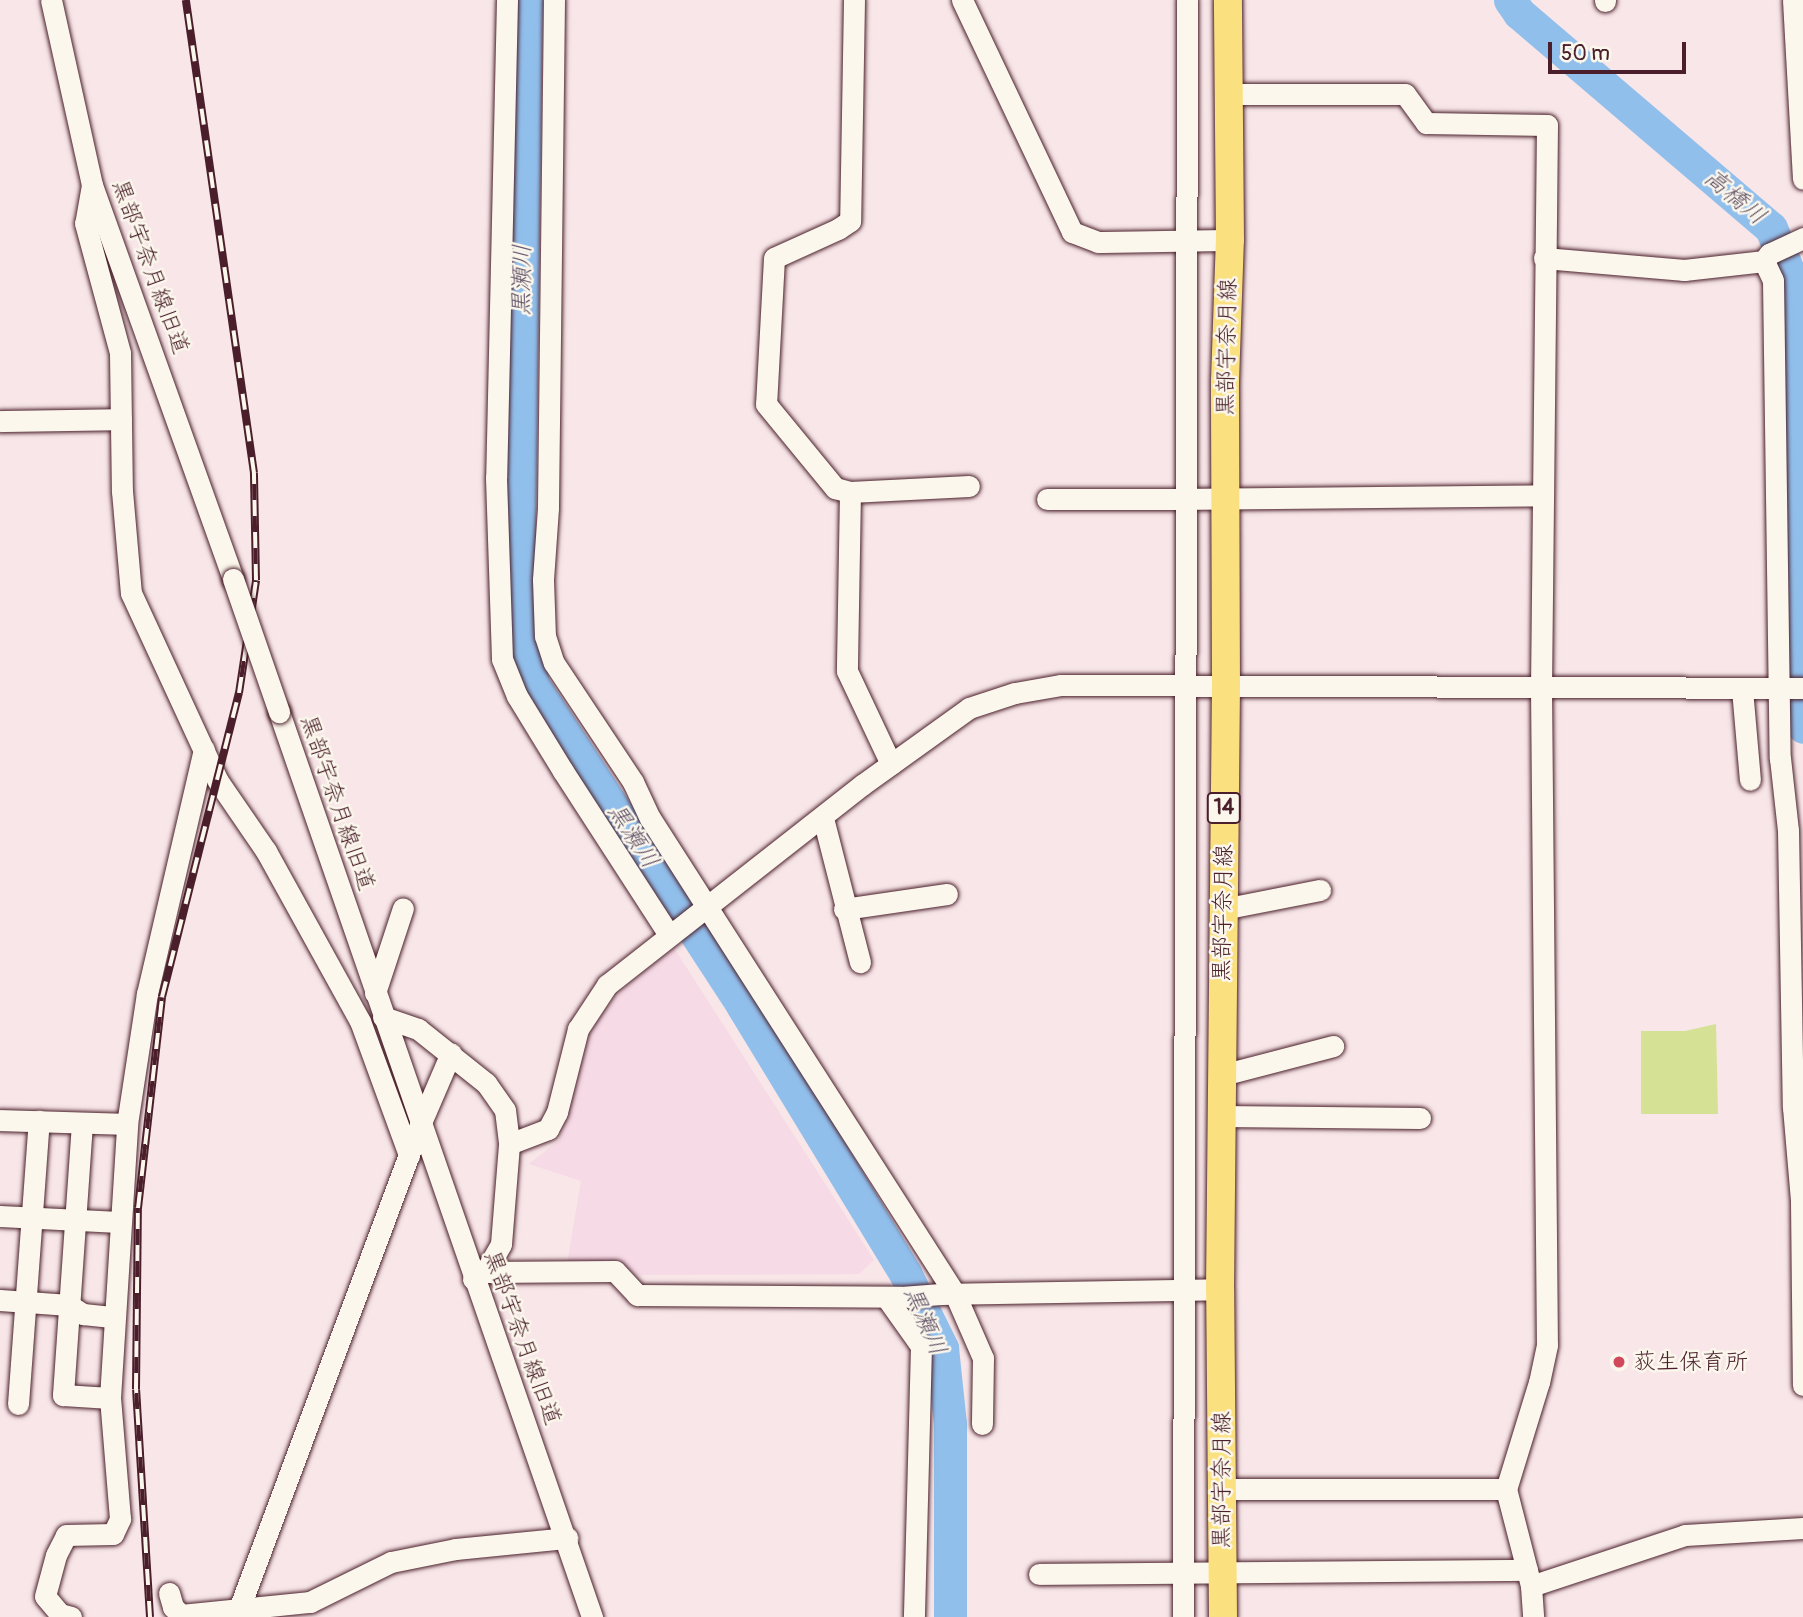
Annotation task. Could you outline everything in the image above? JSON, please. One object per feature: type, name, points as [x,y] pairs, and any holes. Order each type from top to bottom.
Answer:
[{"type":"main road","name":"黒部宇奈月線","points":[[1223,1617],[1220,1289],[1226,687],[1224,497],[1230,240],[1228,0]]},
{"type":"street","name":"黒部宇奈月線旧道","points":[[53,0],[92,185],[233,579],[420,1125],[479,1276],[592,1617]]},
{"type":"street","points":[[507,0],[496,478],[502,659],[517,696],[563,771],[672,933]]},
{"type":"street","points":[[554,0],[548,508],[543,580],[545,636],[554,663],[633,782],[650,818],[704,909],[948,1294],[983,1358],[982,1424]]},
{"type":"street","points":[[854,0],[849,221],[838,229],[774,258],[766,404],[835,488],[850,492],[969,486]]},
{"type":"street","points":[[961,0],[1072,232],[1098,242],[1230,240]]},
{"type":"street","points":[[1183,1617],[1187,0]]},
{"type":"street","points":[[1793,0],[1803,179]]},
{"type":"street","points":[[1228,94],[1405,94],[1426,122],[1547,125],[1541,688],[1547,1345],[1539,1381],[1506,1489],[1529,1578],[1533,1617]]},
{"type":"street","points":[[92,185],[85,223],[120,353],[122,491],[131,593],[218,781],[267,851],[360,1021],[410,1155]]},
{"type":"street","points":[[1544,258],[1684,270],[1764,261],[1769,254],[1803,238]]},
{"type":"street","points":[[1764,261],[1773,280],[1780,758],[1788,830],[1793,1107],[1801,1201],[1803,1385]]},
{"type":"street","points":[[0,421],[121,419]]},
{"type":"street","points":[[850,492],[847,671],[891,764]]},
{"type":"street","points":[[1047,499],[1543,495]]},
{"type":"street","points":[[509,1144],[548,1129],[557,1112],[578,1029],[607,985],[891,764],[969,708],[1014,693],[1061,685],[1803,688]]},
{"type":"street","points":[[1742,689],[1750,780]]},
{"type":"street","points":[[71,1617],[60,1614],[45,1596],[56,1555],[66,1535],[113,1534],[120,1519],[110,1398],[127,1124],[147,994],[204,750]]},
{"type":"street","points":[[823,818],[844,909],[860,962]]},
{"type":"street","points":[[1223,909],[1321,890]]},
{"type":"street","points":[[844,909],[947,894]]},
{"type":"street","points":[[375,993],[402,908]]},
{"type":"street","points":[[383,1017],[418,1029],[451,1053],[486,1083],[505,1110],[509,1144],[500,1244],[479,1276]]},
{"type":"street","points":[[1222,1075],[1333,1046]]},
{"type":"street","points":[[238,1613],[420,1125],[451,1053]]},
{"type":"street","points":[[1222,1116],[1420,1118]]},
{"type":"street","points":[[0,1119],[127,1124]]},
{"type":"street","points":[[18,1404],[39,1121]]},
{"type":"street","points":[[82,1123],[63,1395],[110,1398]]},
{"type":"street","points":[[0,1216],[119,1222]]},
{"type":"street","points":[[479,1276],[615,1271],[637,1295],[893,1297],[1220,1289]]},
{"type":"street","points":[[893,1297],[921,1346],[914,1617]]},
{"type":"street","points":[[0,1300],[69,1306],[83,1314],[114,1317]]},
{"type":"street","points":[[1222,1489],[1506,1489]]},
{"type":"street","points":[[1039,1574],[1529,1578],[1685,1535],[1803,1528]]},
{"type":"street","points":[[169,1593],[173,1607],[181,1615],[238,1613],[310,1602],[391,1562],[456,1549],[567,1538]]},
{"type":"shaded area","points":[[674,948],[874,1260],[859,1274],[636,1275],[618,1259],[567,1264],[581,1181],[529,1164],[559,1140],[592,1025],[620,992]]},
{"type":"green space","points":[[1716,1024],[1718,1114],[1641,1114],[1641,1031],[1685,1031]]},
{"type":"waterway","name":"黒瀬川","points":[[526,0],[518,608],[533,684],[742,1005],[905,1273],[942,1348],[950,1424],[950,1617]]},
{"type":"waterway","name":"高橋川","points":[[1510,0],[1519,13],[1771,228],[1789,273],[1803,727]]},
{"type":"railway","points":[[150,1617],[136,1389],[138,1208],[162,997],[239,693],[256,580],[254,473],[186,0]]},
{"type":"place","name":"荻生保育所","points":[[1619,1362]]}]
